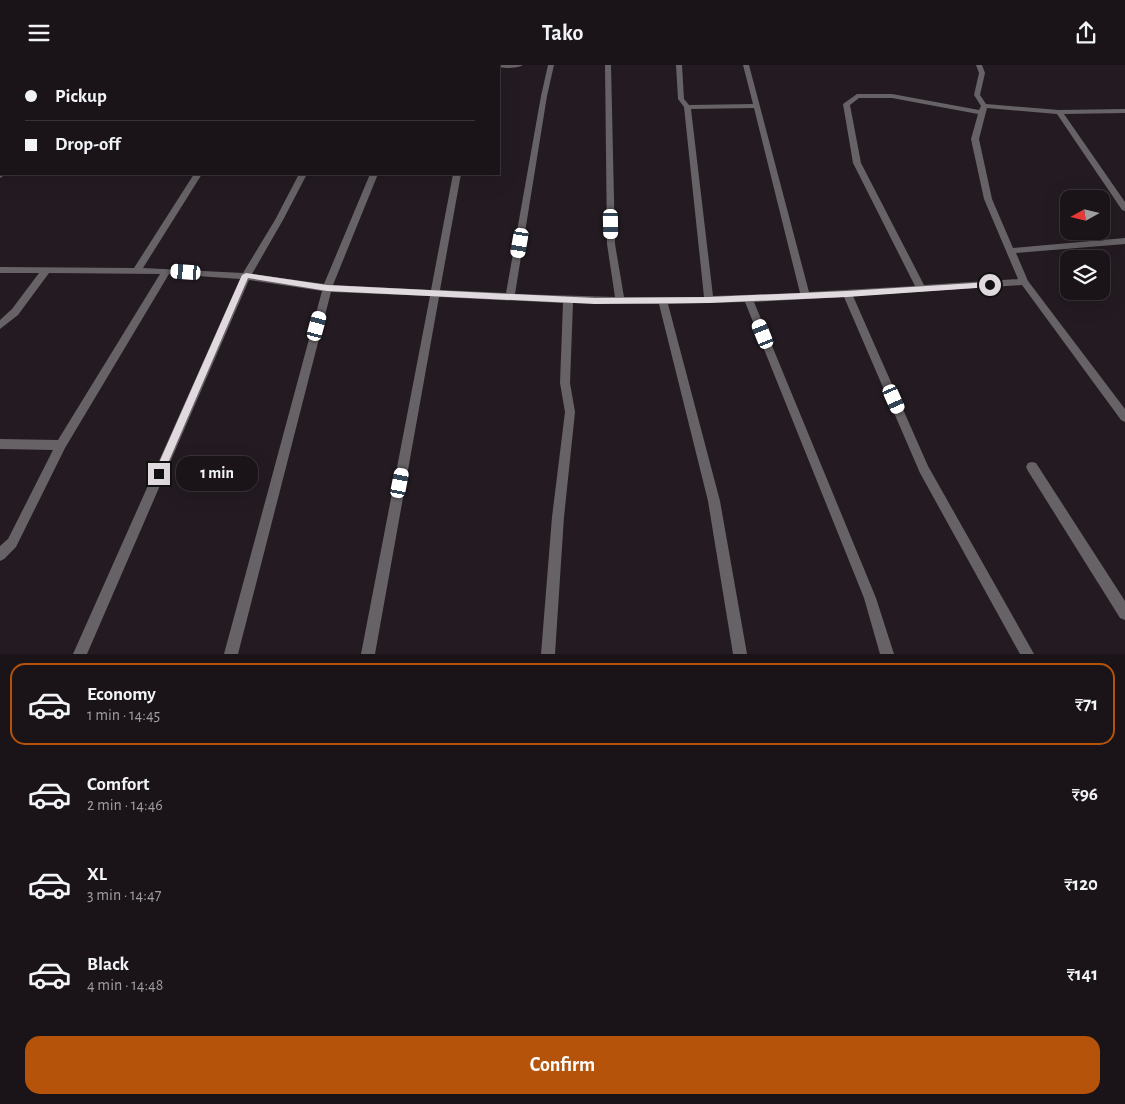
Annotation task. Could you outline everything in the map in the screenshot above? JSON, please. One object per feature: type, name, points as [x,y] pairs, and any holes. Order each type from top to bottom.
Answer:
[{"type":"street","points":[[500,66],[520,65]]},
{"type":"street","points":[[510,297],[551,65]]},
{"type":"street","points":[[608,65],[612,244],[620,301]]},
{"type":"street","points":[[679,65],[682,99],[686,107],[709,300]]},
{"type":"street","points":[[746,65],[805,296]]},
{"type":"street","points":[[979,65],[982,73],[977,95],[983,110],[975,139],[988,199],[1024,282],[1120,405],[1125,417]]},
{"type":"street","points":[[921,289],[857,163],[846,104],[857,96],[892,96],[983,110],[1124,112]]},
{"type":"street","points":[[686,107],[756,106]]},
{"type":"street","points":[[1059,112],[1125,208]]},
{"type":"street","points":[[136,271],[197,175]]},
{"type":"street","points":[[80,654],[246,275],[279,220],[302,175]]},
{"type":"street","points":[[231,654],[327,288],[374,175]]},
{"type":"street","points":[[368,654],[457,175]]},
{"type":"street","points":[[1010,251],[1125,241]]},
{"type":"street","points":[[0,270],[46,272],[166,271],[246,275],[327,288],[620,301],[748,299],[1024,282]]},
{"type":"street","points":[[0,555],[12,543],[61,445],[166,271]]},
{"type":"street","points":[[0,325],[15,313],[46,272]]},
{"type":"street","points":[[847,294],[924,469],[1027,654]]},
{"type":"street","points":[[748,299],[870,598],[887,654]]},
{"type":"street","points":[[548,654],[558,517],[570,412],[565,383],[568,300]]},
{"type":"street","points":[[663,301],[714,501],[740,654]]},
{"type":"street","points":[[0,444],[61,445]]},
{"type":"street","points":[[1032,467],[1125,613]]},
{"type":"route","points":[[159,474],[246,275],[327,288],[595,301],[709,300],[990,285]]}]
